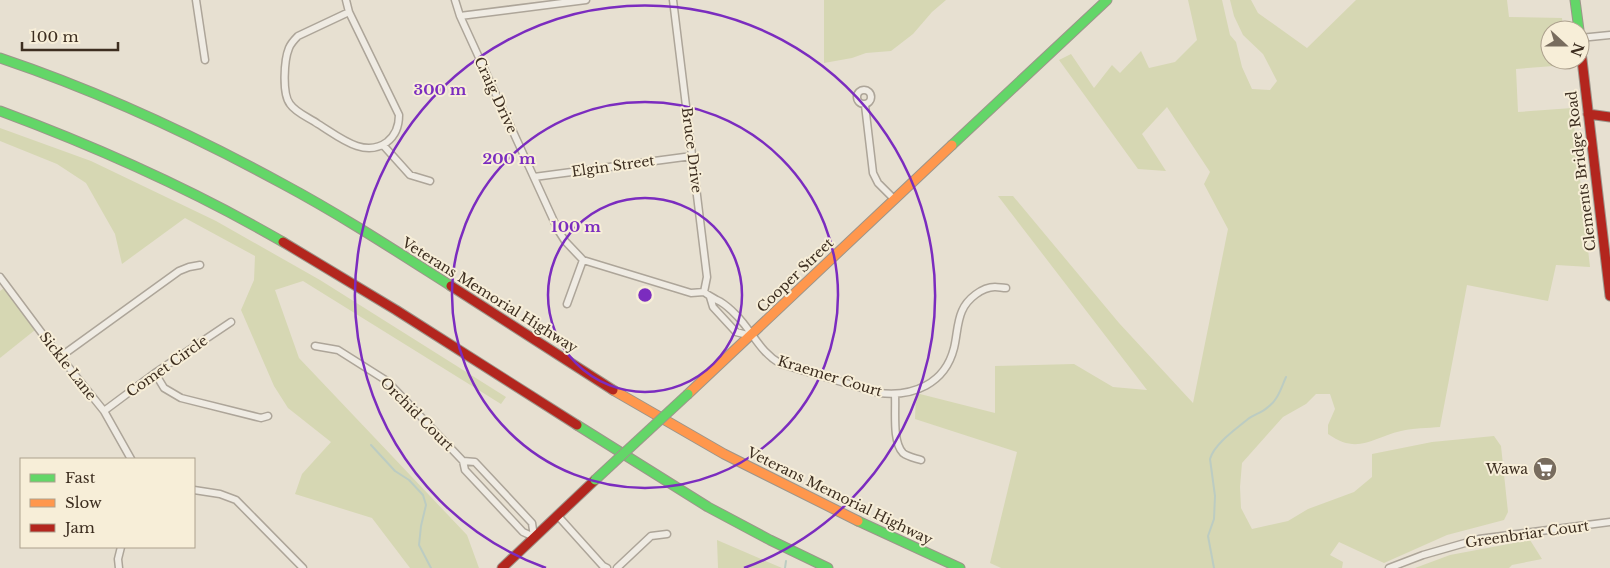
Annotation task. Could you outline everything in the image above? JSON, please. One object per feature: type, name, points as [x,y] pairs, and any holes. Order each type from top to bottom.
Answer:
[{"type":"main road","name":"Cooper Street","points":[[502,568],[1107,0]]},
{"type":"main road","points":[[1575,0],[1578,20]]},
{"type":"main road","name":"Veterans Memorial Highway","points":[[0,58],[118,104],[218,151],[316,202],[417,264],[523,334],[648,411],[716,450],[815,501],[960,568]]},
{"type":"main road","name":"Clements Bridge Road","points":[[1583,70],[1610,296]]},
{"type":"main road","points":[[0,111],[57,132],[124,161],[254,225],[337,274],[708,507],[828,568]]},
{"type":"main road","points":[[1588,114],[1610,117]]},
{"type":"street","points":[[196,0],[205,60]]},
{"type":"street","points":[[346,0],[399,115],[399,123],[392,138],[383,145],[367,148],[352,144],[296,110],[290,105],[284,90],[287,57],[292,42],[298,36],[350,12]]},
{"type":"street","name":"Craig Drive","points":[[455,0],[460,16],[564,241],[583,260],[690,293],[707,294]]},
{"type":"street","points":[[460,16],[586,0]]},
{"type":"street","name":"Bruce Drive","points":[[673,0],[707,277],[707,294]]},
{"type":"street","points":[[1590,37],[1610,34]]},
{"type":"street","points":[[865,105],[874,173],[878,183],[894,200]]},
{"type":"street","points":[[383,145],[410,175],[430,182]]},
{"type":"street","name":"Elgin Street","points":[[534,177],[692,156]]},
{"type":"street","points":[[567,304],[583,260]]},
{"type":"street","points":[[60,357],[179,271],[190,266],[200,266]]},
{"type":"street","name":"Sickle Lane","points":[[0,277],[60,357],[104,411],[130,458]]},
{"type":"street","name":"Kraemer Court","points":[[751,336],[772,359],[781,364],[879,393],[895,395],[920,389],[944,370],[951,359],[962,310],[972,297],[994,287],[1006,288]]},
{"type":"street","points":[[707,294],[713,307],[736,332],[751,336]]},
{"type":"street","points":[[707,294],[719,300],[744,324],[751,336]]},
{"type":"street","name":"Comet Circle","points":[[104,411],[155,373],[230,322]]},
{"type":"street","name":"Orchid Court","points":[[315,346],[338,350],[387,381],[463,461],[465,470],[523,532],[534,537]]},
{"type":"street","points":[[155,373],[164,388],[181,398],[261,418],[268,416]]},
{"type":"street","points":[[895,395],[898,445],[903,453],[921,460]]},
{"type":"street","name":"Orchid Court","points":[[463,461],[475,462],[532,522],[534,537]]},
{"type":"street","points":[[195,490],[220,494],[236,500],[304,568]]},
{"type":"street","points":[[558,516],[603,566],[607,568]]},
{"type":"street","name":"Greenbriar Court","points":[[1389,568],[1424,555],[1479,539],[1610,522]]},
{"type":"street","points":[[616,568],[651,536],[667,534]]},
{"type":"street","points":[[119,568],[118,559],[121,548]]},
{"type":"green space","points":[[824,0],[946,0],[932,12],[913,34],[891,51],[866,53],[852,58],[824,63]]},
{"type":"green space","points":[[1188,0],[1222,0],[1230,35],[1236,42],[1242,67],[1252,89],[1270,90],[1277,81],[1263,54],[1243,35],[1234,16],[1230,0],[1251,0],[1258,13],[1307,48],[1356,0],[1507,0],[1509,17],[1562,18],[1562,20],[1540,20],[1540,67],[1516,69],[1518,112],[1572,108],[1590,267],[1556,265],[1548,301],[1467,285],[1440,427],[1406,430],[1364,443],[1348,443],[1328,434],[1328,425],[1335,409],[1330,394],[1316,394],[1306,404],[1283,417],[1242,463],[1241,508],[1252,529],[1288,521],[1308,509],[1354,492],[1372,477],[1372,454],[1432,442],[1494,436],[1501,446],[1508,512],[1504,520],[1447,535],[1384,563],[1339,542],[1330,555],[1343,562],[1342,568],[1001,568],[990,563],[1017,452],[915,419],[916,393],[995,413],[995,366],[1074,364],[1113,387],[1147,390],[998,196],[1013,196],[1119,323],[1193,403],[1228,229],[1204,184],[1210,172],[1167,107],[1142,134],[1166,171],[1138,169],[1059,60],[1071,54],[1094,88],[1112,65],[1120,73],[1141,51],[1149,68],[1175,62],[1197,40]]},
{"type":"green space","points":[[0,128],[91,161],[216,221],[320,280],[506,397],[501,404],[303,281],[275,290],[299,358],[467,535],[479,568],[410,568],[372,518],[295,494],[302,474],[331,442],[288,408],[274,386],[241,310],[254,280],[255,256],[185,218],[122,264],[115,234],[86,183],[57,164],[0,141]]},
{"type":"green space","points":[[4,288],[35,330],[0,358],[0,291]]},
{"type":"green space","points":[[717,540],[782,568],[718,568]]},
{"type":"green space","points":[[1530,540],[1542,559],[1512,565],[1509,568],[1415,568],[1450,555]]},
{"type":"waterway","points":[[1214,568],[1208,536],[1214,519],[1215,496],[1210,459],[1212,453],[1226,437],[1250,417],[1263,411],[1274,401],[1286,377]]},
{"type":"waterway","points":[[371,445],[395,471],[409,480],[423,495],[426,505],[419,545],[431,568]]},
{"type":"waterway","points":[[785,568],[786,561]]},
{"type":"traffic: fast","points":[[952,145],[1107,0]]},
{"type":"traffic: fast","points":[[1575,0],[1578,20]]},
{"type":"traffic: fast","points":[[0,58],[72,84],[180,131],[326,208],[451,286]]},
{"type":"traffic: fast","points":[[0,111],[144,170],[283,242]]},
{"type":"traffic: fast","points":[[595,480],[688,394]]},
{"type":"traffic: fast","points":[[577,425],[708,507],[828,568]]},
{"type":"traffic: fast","points":[[858,521],[960,568]]},
{"type":"traffic: slow","points":[[688,394],[952,145]]},
{"type":"traffic: slow","points":[[613,390],[724,454],[858,521]]},
{"type":"traffic: jam","points":[[1583,70],[1610,296]]},
{"type":"traffic: jam","points":[[1588,114],[1610,117]]},
{"type":"traffic: jam","points":[[283,242],[396,310],[577,425]]},
{"type":"traffic: jam","points":[[451,286],[613,390]]},
{"type":"traffic: jam","points":[[502,568],[595,480]]},
{"type":"place","name":"Wawa","points":[[1545,469]]}]
